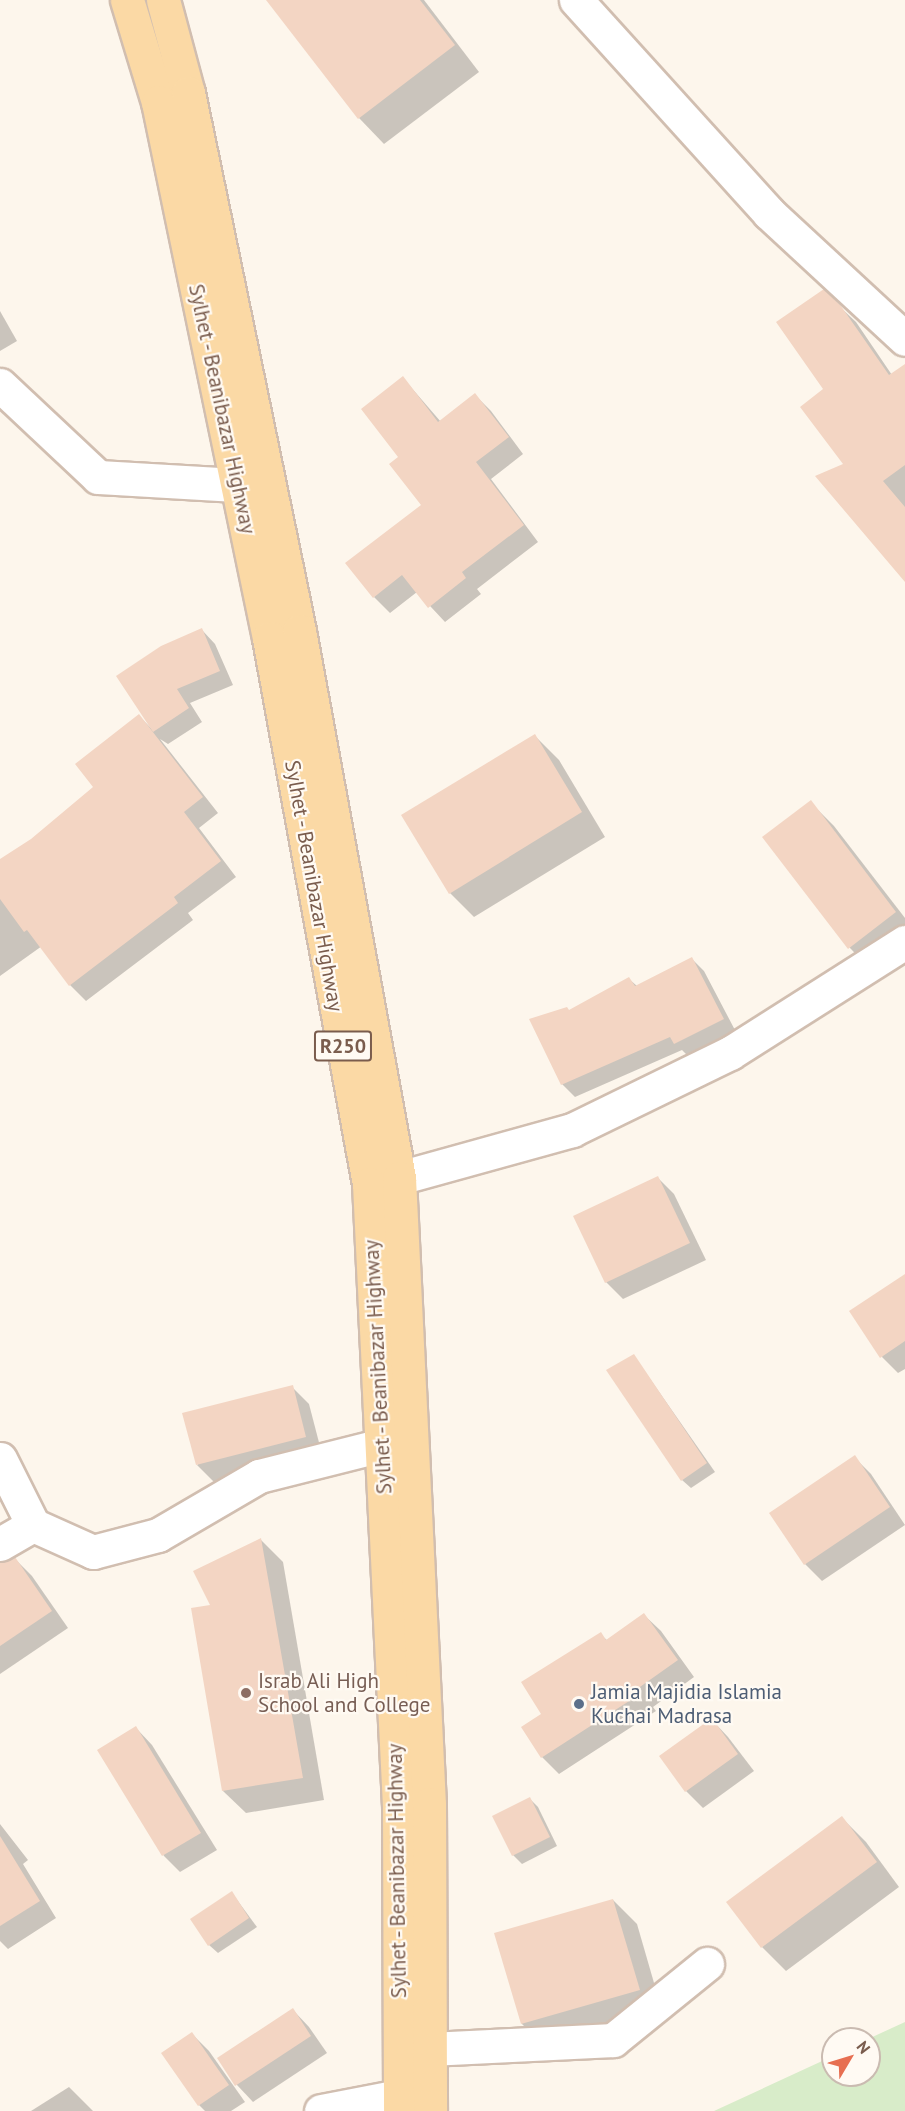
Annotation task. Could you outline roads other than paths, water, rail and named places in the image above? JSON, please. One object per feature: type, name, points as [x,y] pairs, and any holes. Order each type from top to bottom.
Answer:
[{"type":"main road","name":"Sylhet - Beanibazar Highway","points":[[127,0],[158,102],[269,638],[369,1184],[399,1807],[399,2103]]},
{"type":"main road","name":"Sylhet - Beanibazar Highway","points":[[163,0],[188,93],[299,631],[399,1178],[429,1804],[430,2111]]},
{"type":"street","points":[[576,0],[769,213],[905,339]]},
{"type":"street","points":[[0,385],[98,477],[237,485]]},
{"type":"street","points":[[399,1178],[572,1130],[730,1053],[905,942]]},
{"type":"street","points":[[0,1459],[33,1525],[93,1552],[158,1535],[259,1476],[382,1445]]},
{"type":"street","points":[[0,1544],[33,1525]]},
{"type":"street","points":[[430,2049],[613,2040],[707,1964]]},
{"type":"street","points":[[321,2111],[399,2103]]},
{"type":"place","name":"Israb Ali High School and College","points":[[246,1693]]},
{"type":"place","name":"Jamia Majidia Islamia Kuchai Madrasa","points":[[579,1704]]}]
